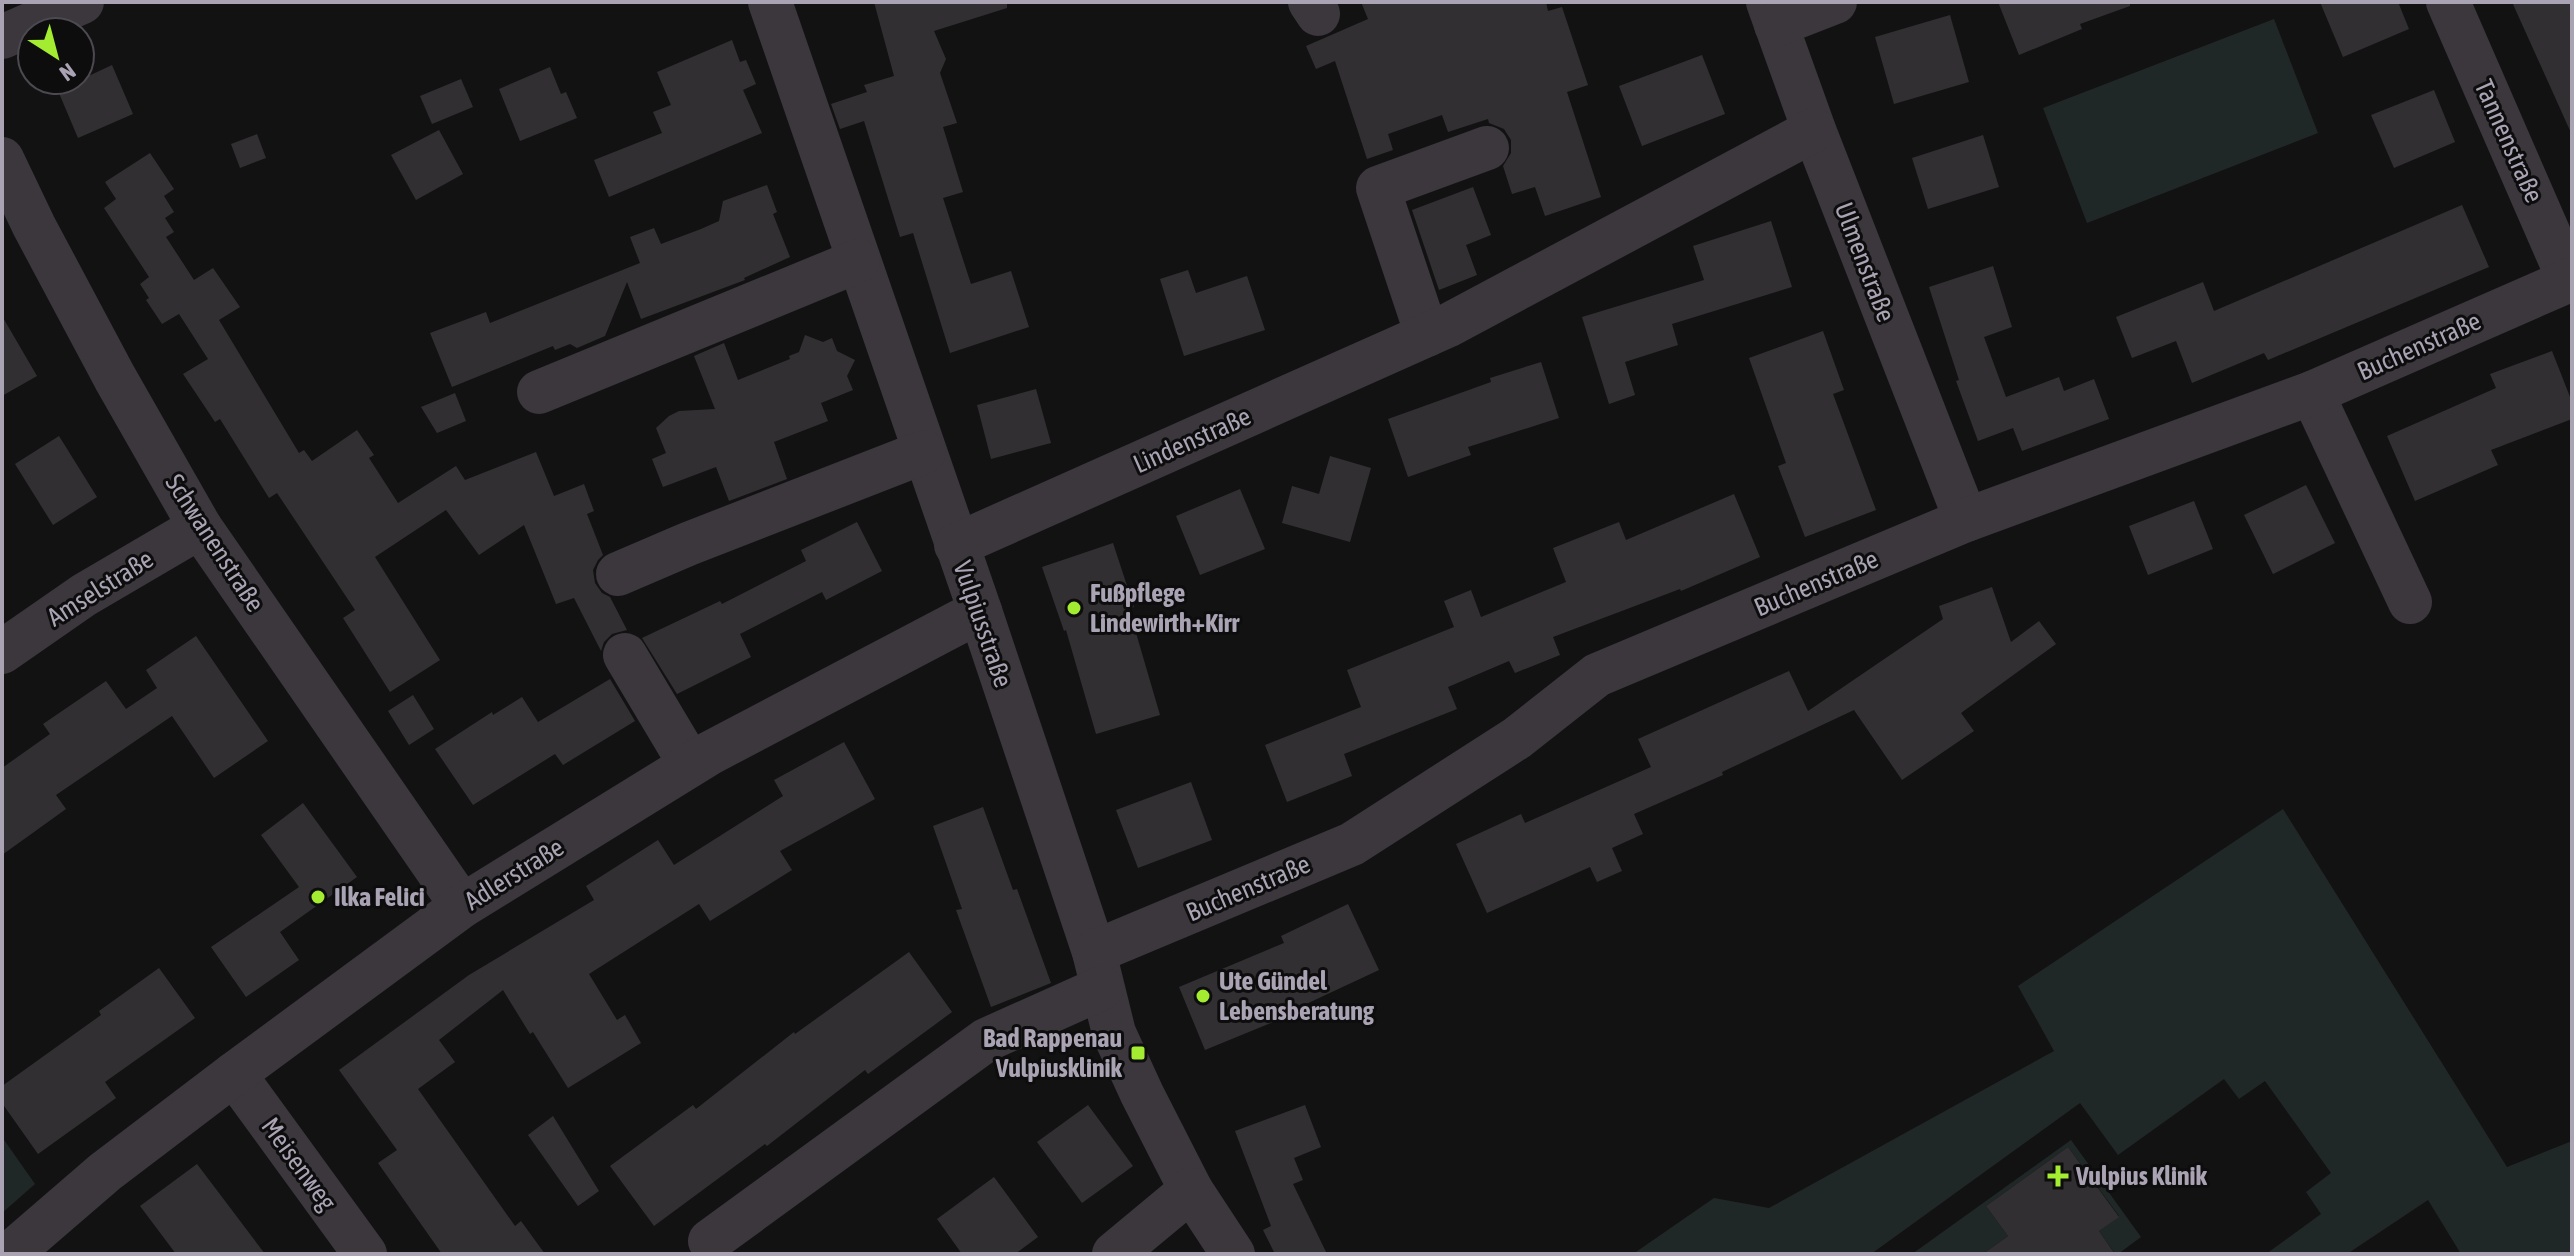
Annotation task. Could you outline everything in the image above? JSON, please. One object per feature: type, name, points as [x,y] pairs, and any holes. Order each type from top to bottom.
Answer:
[{"type":"street","points":[[2,37],[82,2]]},
{"type":"street","name":"Vulpiusstraße","points":[[770,2],[980,611],[1098,970],[1114,1033],[1191,1190],[1233,1254]]},
{"type":"street","points":[[1772,13],[1835,2]]},
{"type":"street","name":"Tannenstraße","points":[[2448,2],[2571,279]]},
{"type":"street","name":"Ulmenstraße","points":[[1772,13],[1814,130],[1966,520]]},
{"type":"street","name":"Lindenstraße","points":[[956,545],[1427,335],[1814,130]]},
{"type":"street","points":[[1427,335],[1378,188],[1487,148]]},
{"type":"street","name":"Schwanenstraße","points":[[2,159],[115,378],[200,527],[462,906]]},
{"type":"street","points":[[539,392],[858,261]]},
{"type":"street","name":"Buchenstraße","points":[[1098,970],[1352,844],[1517,738],[1597,675],[1966,520],[2312,393],[2571,279]]},
{"type":"street","points":[[2312,393],[2410,602]]},
{"type":"street","points":[[618,574],[924,452]]},
{"type":"street","name":"Amselstraße","points":[[2,652],[84,595],[200,527]]},
{"type":"street","name":"Adlerstraße","points":[[10,1254],[105,1172],[462,906],[690,764],[980,611]]},
{"type":"street","points":[[625,655],[690,764]]},
{"type":"street","points":[[710,1241],[986,1040],[1098,970]]},
{"type":"street","name":"Meisenweg","points":[[234,1074],[365,1254]]},
{"type":"street","points":[[1114,1254],[1191,1190]]},
{"type":"shaded area","points":[[2274,19],[2318,133],[2087,223],[2043,108]]},
{"type":"shaded area","points":[[2283,809],[2507,1167],[2572,1141],[2572,1254],[2461,1254],[2428,1200],[2347,1254],[2266,1254],[2321,1214],[2306,1192],[2331,1173],[2265,1081],[2239,1099],[2224,1079],[2118,1155],[2080,1103],[1871,1254],[1633,1254],[1714,1198],[1769,1208],[2054,1051],[2018,986]]},
{"type":"shaded area","points":[[2,1137],[35,1184],[2,1213]]},
{"type":"shaded area","points":[[2071,1140],[2141,1237],[2118,1254],[2111,1254],[2114,1252],[2099,1231],[2119,1216],[2068,1147],[1986,1206],[2008,1236],[1983,1254],[1912,1254]]},
{"type":"building","points":[[874,2],[1007,2],[1007,8],[934,31],[946,59],[940,73],[957,123],[943,127],[963,192],[943,198],[971,284],[1011,271],[1029,327],[950,353],[913,233],[900,237],[864,121],[840,129],[831,104],[867,92],[864,85],[894,76]]},
{"type":"building","points":[[1361,2],[1546,2],[1548,11],[1562,7],[1588,85],[1567,92],[1601,197],[1545,216],[1535,187],[1512,194],[1503,166],[1511,153],[1511,140],[1504,129],[1489,123],[1488,119],[1448,132],[1442,115],[1388,134],[1393,150],[1367,159],[1335,61],[1316,69],[1306,46],[1368,19]]},
{"type":"building","points":[[1998,2],[2130,2],[2130,6],[2080,24],[2082,29],[2019,55]]},
{"type":"building","points":[[2320,2],[2398,2],[2409,29],[2343,57]]},
{"type":"building","points":[[2512,2],[2572,2],[2572,135]]},
{"type":"building","points":[[1950,15],[1969,82],[1894,104],[1875,37]]},
{"type":"building","points":[[732,40],[740,62],[746,60],[756,84],[743,90],[762,133],[609,197],[594,160],[662,133],[653,112],[671,105],[657,72]]},
{"type":"building","points":[[1702,55],[1725,114],[1642,146],[1619,86]]},
{"type":"building","points":[[112,65],[133,114],[78,138],[60,96],[96,96],[96,72]]},
{"type":"building","points":[[550,67],[561,94],[566,92],[577,118],[520,141],[499,89]]},
{"type":"building","points":[[461,79],[473,107],[432,124],[420,96]]},
{"type":"building","points":[[2434,90],[2455,142],[2394,168],[2371,115]]},
{"type":"building","points":[[439,130],[463,174],[416,200],[391,155]]},
{"type":"building","points":[[257,134],[266,158],[240,168],[231,144]]},
{"type":"building","points":[[1983,135],[1999,187],[1928,209],[1912,158]]},
{"type":"building","points":[[150,153],[174,189],[164,196],[174,212],[165,218],[174,232],[166,237],[194,280],[213,268],[240,307],[219,320],[299,453],[304,450],[312,461],[357,430],[374,455],[369,458],[398,503],[456,466],[465,480],[536,452],[554,496],[584,484],[594,511],[587,514],[603,555],[593,570],[595,583],[602,593],[610,597],[627,630],[612,634],[601,651],[574,598],[556,604],[524,525],[479,555],[446,510],[375,557],[440,660],[390,692],[343,618],[355,610],[277,493],[269,498],[220,419],[215,422],[183,374],[208,359],[179,314],[162,324],[146,300],[149,298],[140,284],[149,277],[104,208],[116,199],[105,182]]},
{"type":"building","points":[[767,185],[777,212],[773,214],[790,257],[745,280],[641,319],[627,282],[605,336],[577,348],[570,344],[555,350],[553,346],[452,387],[430,333],[486,312],[490,323],[640,263],[630,237],[654,228],[661,244],[701,229],[719,221],[723,201]]},
{"type":"building","points":[[1473,187],[1491,235],[1466,245],[1477,275],[1439,290],[1412,210]]},
{"type":"building","points":[[2462,205],[2489,267],[2268,360],[2264,353],[2192,383],[2176,341],[2132,358],[2116,317],[2203,282],[2214,311]]},
{"type":"building","points":[[1771,221],[1792,287],[1672,324],[1678,345],[1625,362],[1635,395],[1609,404],[1582,317],[1704,280],[1693,246]]},
{"type":"building","points":[[1993,266],[2012,327],[1984,337],[2006,397],[2059,377],[2064,391],[2094,379],[2109,419],[2022,451],[2013,428],[1978,441],[1956,381],[1959,380],[1929,287]]},
{"type":"building","points":[[1188,270],[1196,293],[1247,276],[1265,330],[1184,356],[1160,279]]},
{"type":"building","points":[[2,316],[37,376],[2,396]]},
{"type":"building","points":[[1823,331],[1844,390],[1833,394],[1876,510],[1805,537],[1778,466],[1786,463],[1749,358]]},
{"type":"building","points":[[805,335],[823,342],[832,338],[837,351],[855,360],[847,376],[853,390],[821,403],[828,421],[774,442],[787,479],[729,501],[716,467],[663,487],[652,459],[666,453],[656,428],[679,411],[715,409],[694,356],[724,343],[738,380],[790,359],[789,356],[799,352]]},
{"type":"building","points":[[2552,351],[2572,402],[2572,419],[2491,450],[2498,465],[2415,501],[2387,436],[2496,388],[2490,374]]},
{"type":"building","points":[[1541,362],[1559,418],[1468,447],[1471,455],[1408,477],[1388,419],[1491,382],[1490,378]]},
{"type":"building","points":[[1036,389],[1051,443],[991,459],[977,405]]},
{"type":"building","points":[[455,393],[466,421],[437,433],[421,407]]},
{"type":"building","points":[[59,436],[97,497],[53,525],[15,464]]},
{"type":"building","points":[[1330,456],[1371,468],[1350,542],[1282,523],[1292,486],[1319,494]]},
{"type":"building","points":[[2306,485],[2335,543],[2273,574],[2244,515]]},
{"type":"building","points":[[1240,489],[1265,549],[1200,575],[1176,516]]},
{"type":"building","points":[[1734,494],[1760,557],[1681,591],[1553,637],[1560,655],[1515,673],[1509,661],[1448,687],[1457,709],[1344,754],[1352,776],[1287,802],[1265,745],[1361,707],[1347,670],[1454,627],[1444,601],[1471,590],[1481,617],[1566,582],[1553,548],[1619,522],[1626,540]]},
{"type":"building","points":[[2194,501],[2213,549],[2148,575],[2129,526]]},
{"type":"building","points":[[857,522],[882,571],[826,600],[822,592],[740,634],[751,657],[677,694],[642,638],[720,601],[722,604],[806,561],[801,550]]},
{"type":"building","points":[[1113,543],[1134,607],[1129,609],[1160,715],[1096,734],[1066,630],[1042,567]]},
{"type":"building","points":[[1992,587],[2011,642],[2039,621],[2056,644],[1961,713],[1974,731],[1902,780],[1854,710],[1722,772],[1723,775],[1634,814],[1643,834],[1612,848],[1622,871],[1597,882],[1590,867],[1487,913],[1456,844],[1521,814],[1525,823],[1651,767],[1638,739],[1789,671],[1808,711],[1943,619],[1939,606]]},
{"type":"building","points":[[196,636],[268,741],[214,778],[172,716],[56,795],[66,809],[2,855],[2,768],[50,734],[43,724],[106,681],[126,709],[157,688],[146,670]]},
{"type":"building","points":[[610,679],[635,721],[563,765],[555,754],[473,805],[435,749],[492,712],[493,715],[522,697],[538,722]]},
{"type":"building","points":[[413,695],[434,729],[409,745],[388,711]]},
{"type":"building","points":[[844,742],[875,799],[780,851],[792,870],[710,921],[699,904],[589,974],[617,1020],[625,1015],[641,1043],[568,1088],[503,990],[439,1040],[455,1062],[418,1089],[515,1226],[521,1221],[545,1254],[442,1254],[378,1163],[397,1150],[339,1070],[469,975],[594,900],[586,886],[658,840],[674,865],[783,796],[774,780]]},
{"type":"building","points":[[1191,782],[1212,840],[1138,868],[1116,810]]},
{"type":"building","points":[[303,803],[357,877],[280,932],[299,960],[246,997],[211,947],[299,887],[261,835]]},
{"type":"building","points":[[983,807],[1051,983],[991,1007],[956,910],[962,909],[933,826]]},
{"type":"building","points":[[1348,904],[1379,970],[1273,1022],[1205,1050],[1179,987],[1284,943],[1281,936]]},
{"type":"building","points":[[909,952],[952,1012],[868,1074],[865,1070],[767,1146],[765,1144],[654,1226],[610,1166],[693,1105],[696,1109],[794,1032]]},
{"type":"building","points":[[159,968],[195,1018],[105,1082],[116,1098],[38,1154],[2,1103],[2,1086],[101,1015],[99,1011]]},
{"type":"building","points":[[1088,1105],[1133,1166],[1082,1203],[1037,1142]]},
{"type":"building","points":[[1305,1105],[1321,1147],[1294,1158],[1303,1180],[1293,1184],[1327,1254],[1275,1254],[1263,1230],[1271,1226],[1235,1131]]},
{"type":"building","points":[[553,1116],[599,1191],[578,1206],[528,1135]]},
{"type":"building","name":"Vulpius Klinik","points":[[2068,1147],[2119,1217],[2099,1231],[2115,1254],[1983,1254],[2008,1236],[1986,1206]]},
{"type":"building","points":[[197,1164],[265,1254],[176,1254],[140,1206]]},
{"type":"building","points":[[994,1177],[1038,1237],[1015,1254],[962,1254],[937,1219]]},
{"type":"place","name":"Fußpflege Lindewirth+Kirr","points":[[1074,608]]},
{"type":"place","name":"Ilka Felici","points":[[318,897]]},
{"type":"place","name":"Ute Gündel Lebensberatung","points":[[1203,996]]},
{"type":"place","name":"Bad Rappenau Vulpiusklinik","points":[[1138,1053]]},
{"type":"place","name":"Vulpius Klinik","points":[[2058,1176]]}]
